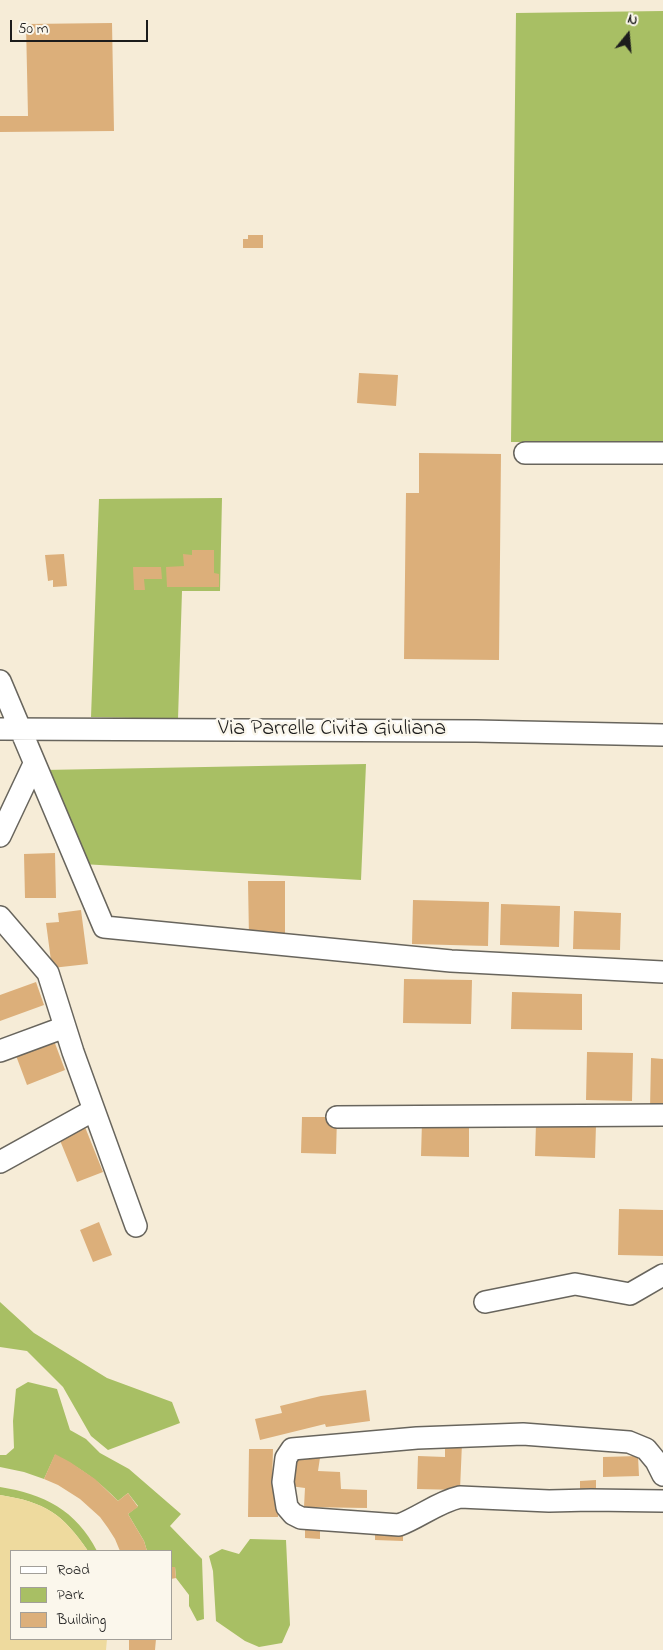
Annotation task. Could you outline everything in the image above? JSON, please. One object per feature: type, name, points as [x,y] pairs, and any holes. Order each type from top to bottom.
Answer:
[{"type":"street","points":[[525,453],[663,453]]},
{"type":"street","points":[[0,681],[10,729],[34,764],[104,927],[451,961],[663,972]]},
{"type":"street","name":"Via Parrelle Civita Giuliana","points":[[10,729],[476,730],[663,734]]},
{"type":"street","points":[[0,836],[34,764]]},
{"type":"street","points":[[0,917],[48,973],[65,1027],[136,1226]]},
{"type":"street","points":[[0,1052],[65,1027]]},
{"type":"street","points":[[0,1162],[94,1110]]},
{"type":"street","points":[[337,1118],[663,1115]]},
{"type":"street","points":[[485,1302],[575,1284],[630,1294],[663,1275]]},
{"type":"street","points":[[663,1475],[656,1461],[646,1449],[629,1442],[523,1434],[417,1438],[292,1449],[286,1458],[283,1482],[286,1507],[301,1518],[399,1525],[410,1521],[446,1500],[460,1497],[549,1501],[663,1502]]},
{"type":"green space","points":[[663,11],[663,442],[511,442],[516,13]]},
{"type":"green space","points":[[222,498],[220,591],[182,591],[178,719],[91,717],[99,499]]},
{"type":"green space","points":[[366,764],[361,880],[82,864],[44,770]]},
{"type":"green space","points":[[0,1302],[34,1333],[107,1378],[172,1402],[180,1423],[108,1450],[91,1436],[63,1387],[27,1351],[0,1347]]},
{"type":"green space","points":[[28,1382],[57,1389],[70,1430],[86,1439],[100,1453],[129,1469],[181,1514],[170,1526],[202,1559],[204,1619],[197,1621],[189,1606],[189,1595],[176,1578],[175,1567],[172,1567],[172,1550],[147,1550],[144,1541],[128,1514],[138,1506],[128,1493],[118,1501],[88,1475],[55,1455],[44,1479],[0,1467],[0,1455],[6,1455],[14,1448],[13,1421],[16,1389]]},
{"type":"green space","points":[[0,1487],[31,1494],[57,1506],[79,1525],[96,1550],[87,1550],[70,1528],[52,1512],[29,1501],[0,1495]]},
{"type":"green space","points":[[250,1539],[286,1540],[290,1625],[282,1643],[259,1647],[245,1641],[216,1621],[213,1571],[209,1556],[222,1549],[239,1554]]},
{"type":"sand","points":[[0,1495],[29,1502],[52,1512],[70,1528],[87,1550],[10,1550],[10,1640],[107,1640],[106,1650],[0,1650]]},
{"type":"building","points":[[112,23],[114,131],[0,132],[0,116],[28,116],[26,24]]},
{"type":"building","points":[[248,235],[263,235],[263,248],[243,248],[243,239],[248,239]]},
{"type":"building","points":[[359,373],[398,375],[396,406],[357,403]]},
{"type":"building","points":[[419,453],[501,454],[499,660],[404,659],[406,493],[419,493]]},
{"type":"building","points":[[192,550],[214,550],[214,573],[219,574],[219,587],[167,587],[166,567],[184,566],[183,554],[192,555]]},
{"type":"building","points":[[64,554],[67,586],[53,587],[53,580],[48,581],[45,555]]},
{"type":"building","points":[[133,567],[161,567],[162,579],[144,579],[145,590],[134,590]]},
{"type":"building","points":[[55,853],[56,898],[25,898],[24,854]]},
{"type":"building","points":[[248,881],[285,881],[285,937],[249,938]]},
{"type":"building","points":[[413,900],[489,902],[488,946],[412,944]]},
{"type":"building","points":[[501,904],[560,906],[559,947],[500,945]]},
{"type":"building","points":[[81,910],[88,964],[52,968],[46,923],[59,922],[58,913]]},
{"type":"building","points":[[574,911],[621,913],[620,950],[573,949]]},
{"type":"building","points":[[404,979],[472,980],[471,1024],[403,1023]]},
{"type":"building","points":[[36,982],[44,1005],[0,1021],[0,995]]},
{"type":"building","points":[[512,992],[582,994],[582,1030],[511,1029]]},
{"type":"building","points":[[53,1038],[65,1070],[27,1085],[15,1053]]},
{"type":"building","points":[[587,1052],[633,1053],[632,1101],[586,1100]]},
{"type":"building","points":[[651,1058],[663,1059],[663,1109],[650,1109]]},
{"type":"building","points":[[302,1117],[337,1117],[336,1154],[301,1153]]},
{"type":"building","points":[[422,1122],[469,1123],[469,1157],[421,1156]]},
{"type":"building","points":[[536,1124],[596,1125],[595,1158],[535,1156]]},
{"type":"building","points":[[85,1127],[103,1172],[77,1182],[59,1138]]},
{"type":"building","points":[[619,1209],[663,1210],[663,1256],[618,1255]]},
{"type":"building","points":[[99,1222],[112,1255],[93,1262],[80,1230]]},
{"type":"building","points":[[366,1390],[370,1421],[326,1427],[325,1424],[260,1440],[255,1419],[282,1413],[280,1406],[321,1396]]},
{"type":"building","points":[[462,1443],[460,1490],[417,1489],[418,1456],[445,1457],[445,1449],[449,1444]]},
{"type":"building","points":[[249,1449],[273,1449],[272,1485],[278,1485],[278,1517],[248,1517]]},
{"type":"building","points":[[321,1451],[318,1471],[340,1472],[341,1489],[367,1490],[367,1508],[304,1507],[305,1488],[290,1486],[296,1453]]},
{"type":"building","points":[[55,1454],[95,1479],[118,1501],[128,1493],[138,1507],[128,1514],[144,1541],[147,1550],[120,1550],[115,1539],[100,1517],[80,1499],[58,1485],[44,1479]]},
{"type":"building","points":[[638,1456],[639,1476],[603,1477],[603,1457]]},
{"type":"building","points":[[596,1480],[596,1493],[580,1493],[580,1481]]},
{"type":"building","points":[[305,1525],[320,1525],[320,1539],[305,1538]]},
{"type":"building","points":[[375,1531],[403,1531],[403,1541],[375,1540]]},
{"type":"building","points":[[172,1567],[175,1567],[176,1578],[172,1579]]},
{"type":"building","points":[[129,1640],[156,1640],[155,1650],[129,1650]]}]
